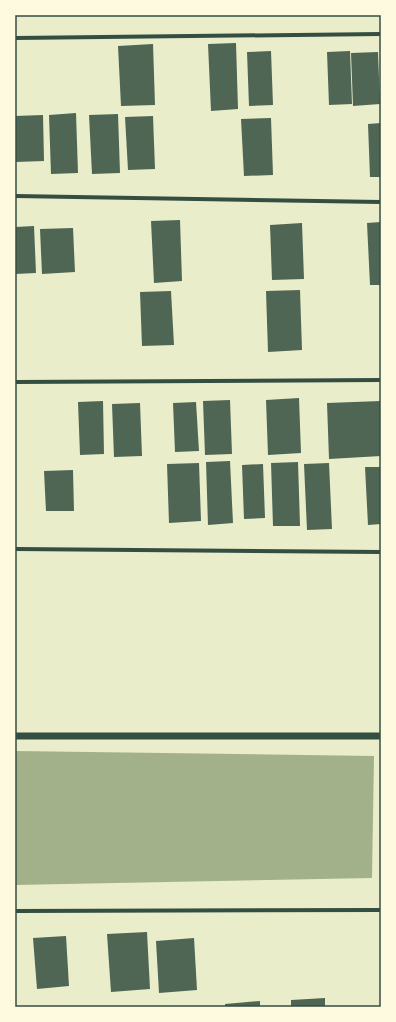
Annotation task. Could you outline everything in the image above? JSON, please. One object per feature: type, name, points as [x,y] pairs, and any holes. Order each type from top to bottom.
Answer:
[{"type":"street","points":[[15,38],[381,34]]},
{"type":"street","points":[[15,196],[381,202]]},
{"type":"street","points":[[15,382],[381,380]]},
{"type":"street","points":[[15,549],[381,552]]},
{"type":"street","points":[[15,736],[381,736]]},
{"type":"street","points":[[15,911],[381,910]]},
{"type":"shaded area","points":[[15,751],[374,756],[372,878],[15,885]]},
{"type":"building","points":[[236,43],[238,109],[211,111],[208,44]]},
{"type":"building","points":[[153,44],[155,105],[121,106],[118,46]]},
{"type":"building","points":[[271,51],[273,105],[249,106],[247,52]]},
{"type":"building","points":[[350,51],[352,104],[329,105],[327,52]]},
{"type":"building","points":[[378,52],[380,104],[353,106],[351,53]]},
{"type":"building","points":[[76,113],[78,173],[51,174],[49,115]]},
{"type":"building","points":[[118,114],[120,173],[92,174],[89,115]]},
{"type":"building","points":[[43,115],[44,161],[16,162],[15,116]]},
{"type":"building","points":[[153,116],[155,169],[128,170],[125,117]]},
{"type":"building","points":[[271,118],[273,175],[244,176],[241,119]]},
{"type":"building","points":[[381,123],[381,177],[370,177],[368,124]]},
{"type":"building","points":[[180,220],[182,281],[154,283],[151,221]]},
{"type":"building","points":[[381,222],[381,285],[370,285],[367,223]]},
{"type":"building","points":[[302,223],[304,279],[272,280],[270,225]]},
{"type":"building","points":[[34,226],[36,273],[15,274],[15,227]]},
{"type":"building","points":[[73,228],[75,272],[42,274],[40,229]]},
{"type":"building","points":[[300,290],[302,350],[268,352],[266,291]]},
{"type":"building","points":[[171,291],[174,345],[142,346],[140,292]]},
{"type":"building","points":[[299,398],[301,453],[268,455],[266,400]]},
{"type":"building","points":[[230,400],[232,454],[205,455],[203,401]]},
{"type":"building","points":[[103,401],[104,454],[80,455],[78,402]]},
{"type":"building","points":[[381,401],[381,456],[329,459],[327,403]]},
{"type":"building","points":[[196,402],[199,451],[175,452],[173,403]]},
{"type":"building","points":[[140,403],[142,456],[114,457],[112,404]]},
{"type":"building","points":[[230,461],[233,523],[208,525],[206,462]]},
{"type":"building","points":[[298,462],[300,526],[273,526],[271,463]]},
{"type":"building","points":[[199,463],[201,521],[169,523],[167,464]]},
{"type":"building","points":[[329,463],[332,529],[307,530],[304,464]]},
{"type":"building","points":[[263,464],[265,518],[244,519],[242,465]]},
{"type":"building","points":[[365,467],[381,467],[381,524],[368,525]]},
{"type":"building","points":[[73,470],[74,511],[46,511],[44,471]]},
{"type":"building","points":[[147,932],[150,989],[111,992],[107,934]]},
{"type":"building","points":[[66,936],[69,986],[37,989],[33,938]]},
{"type":"building","points":[[194,938],[197,990],[159,993],[156,941]]},
{"type":"building","points":[[325,998],[325,1007],[291,1007],[291,1000]]},
{"type":"building","points":[[260,1001],[260,1007],[225,1007],[225,1004]]}]
